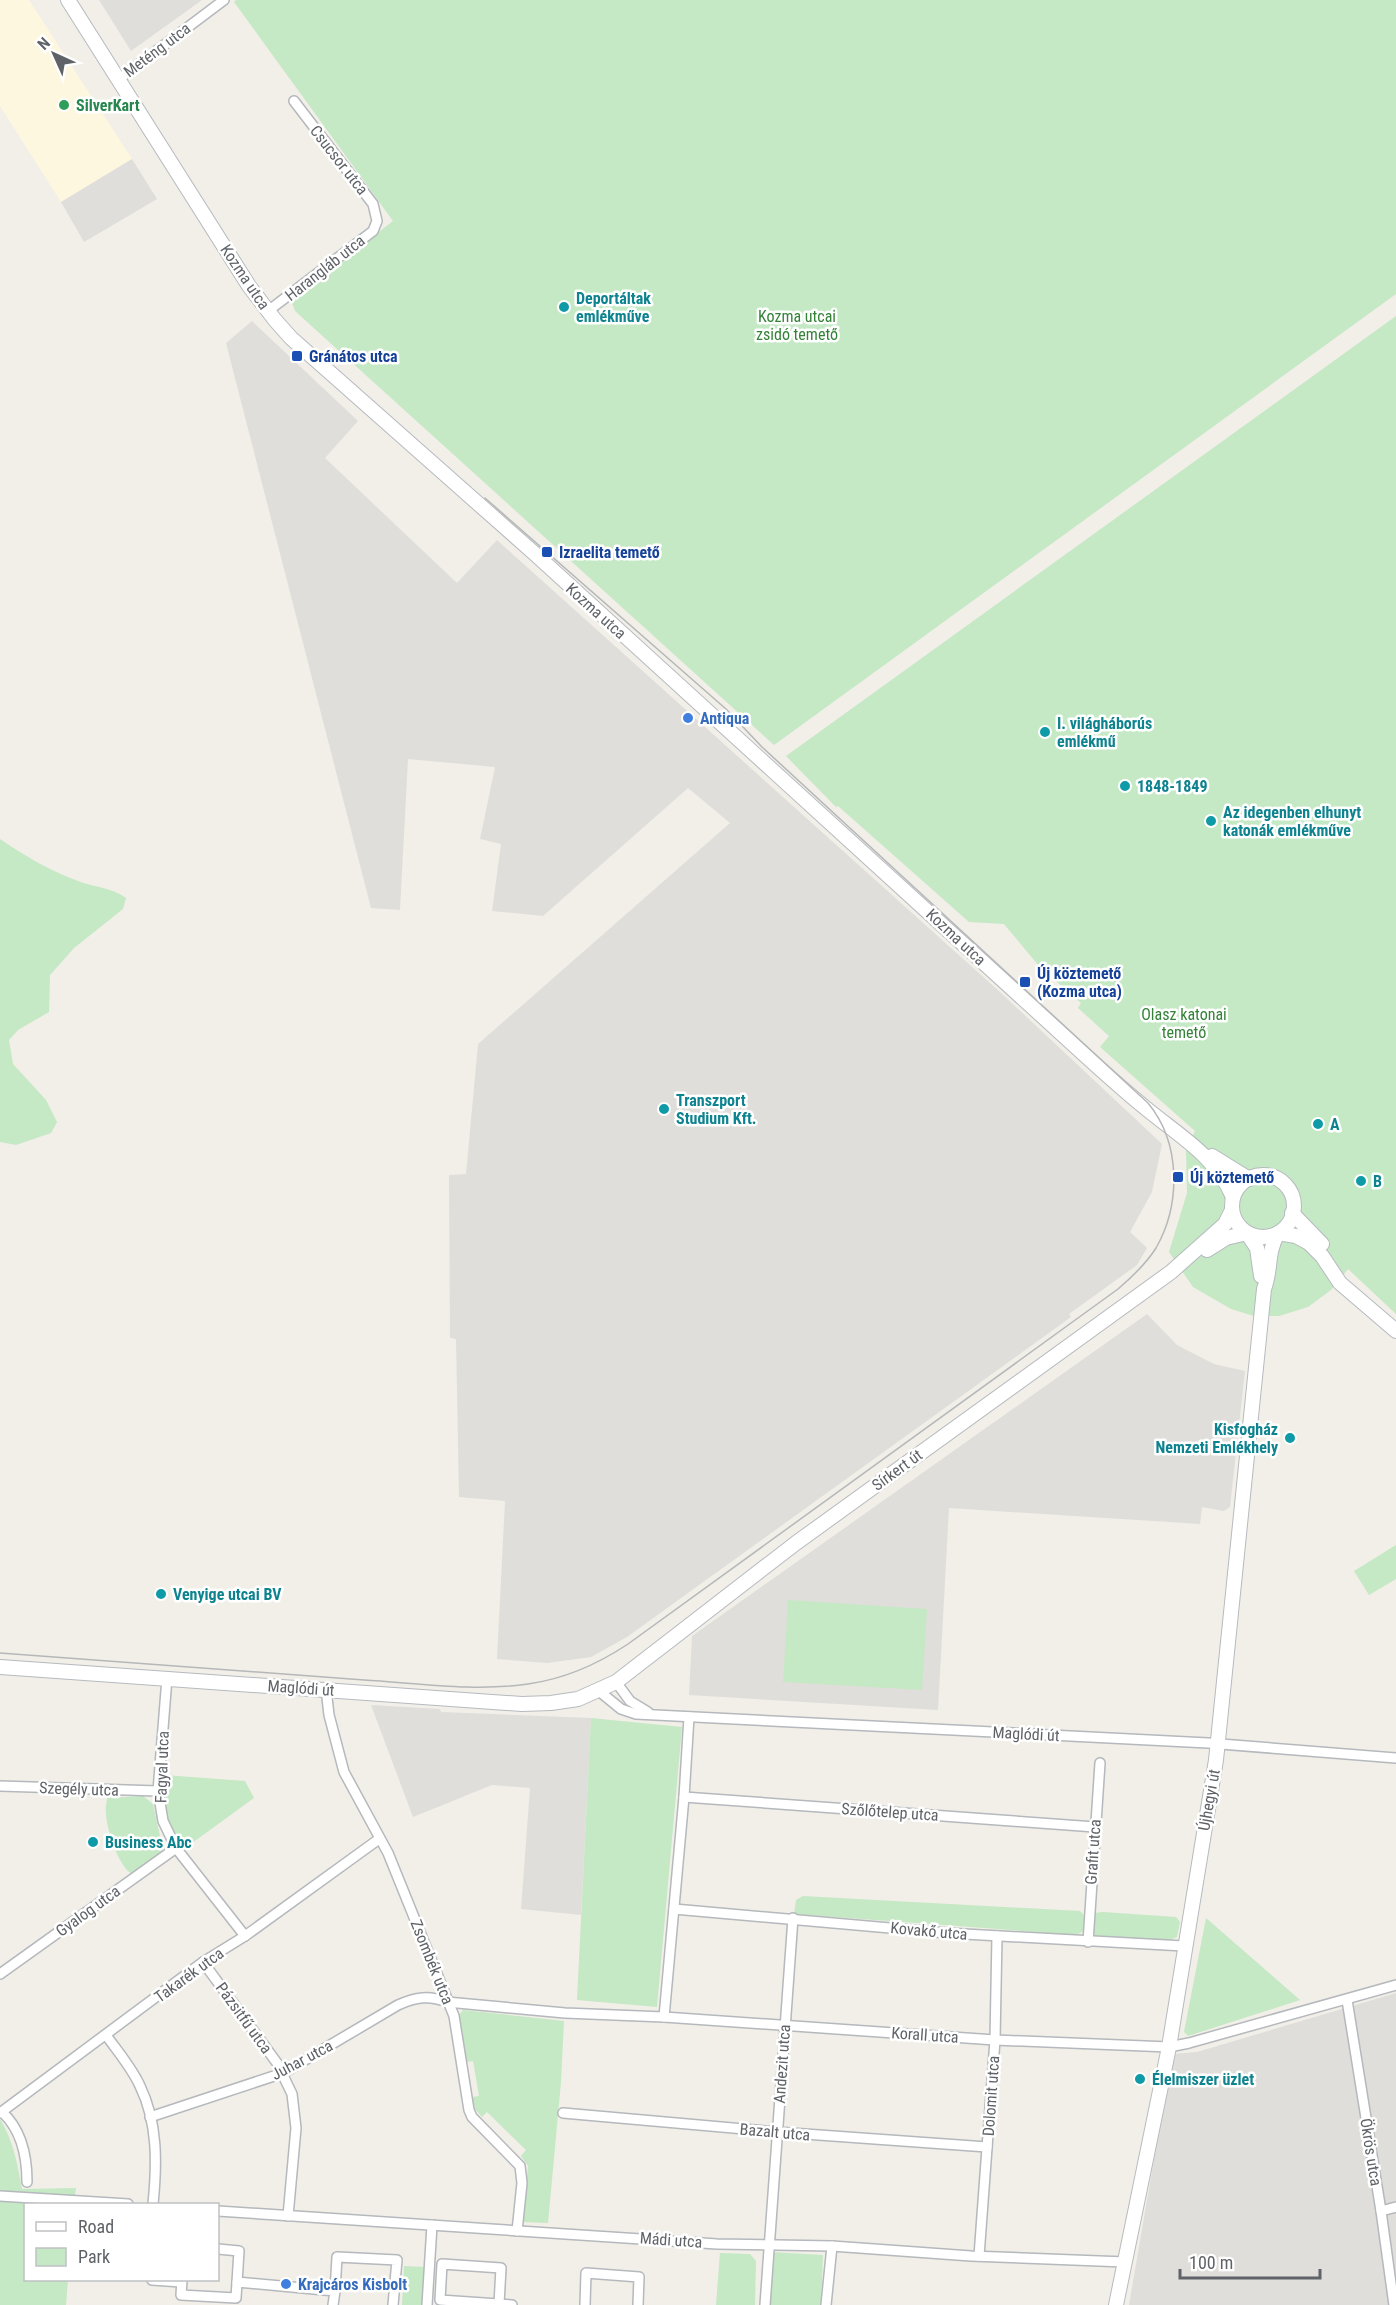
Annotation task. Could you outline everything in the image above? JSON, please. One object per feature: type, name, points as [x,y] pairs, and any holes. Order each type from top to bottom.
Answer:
[{"type":"street","name":"Kozma utca","points":[[68,0],[249,286],[268,311],[303,349],[534,553],[1075,1047],[1148,1110],[1204,1153],[1226,1181],[1236,1222],[1247,1233],[1266,1238],[1278,1233],[1296,1236],[1309,1243],[1322,1256],[1340,1283],[1396,1331]]},
{"type":"street","name":"Meténg utca","points":[[119,79],[224,0]]},
{"type":"street","name":"Csucsor utca","points":[[294,101],[373,204],[377,221]]},
{"type":"street","name":"Harangláb utca","points":[[268,311],[373,231],[377,221]]},
{"type":"street","name":"Kozma utca","points":[[1204,1153],[1249,1179],[1269,1176],[1283,1183],[1292,1196],[1293,1214],[1329,1253],[1346,1286]]},
{"type":"street","points":[[1233,1204],[1241,1184],[1249,1179]]},
{"type":"street","name":"Sírkert út","points":[[616,1682],[796,1543],[1182,1263],[1225,1224],[1233,1204]]},
{"type":"street","points":[[1278,1233],[1293,1214]]},
{"type":"street","name":"Sírkert út","points":[[1182,1263],[1226,1238],[1247,1233]]},
{"type":"street","name":"Újhegyi út","points":[[1116,2305],[1169,2047],[1218,1743],[1264,1289],[1257,1248],[1247,1233]]},
{"type":"street","name":"Újhegyi út","points":[[1264,1289],[1268,1279],[1270,1251],[1278,1233]]},
{"type":"street","name":"Maglódi út","points":[[0,1667],[522,1704],[565,1701],[599,1691],[616,1682],[624,1695],[636,1706],[656,1714]]},
{"type":"street","name":"Fagyal utca","points":[[167,1678],[158,1791],[163,1821],[176,1848],[245,1936]]},
{"type":"street","name":"Zsombék utca","points":[[326,1689],[339,1759],[354,1793],[392,1861],[454,2016],[469,2110],[472,2117],[521,2168],[522,2183],[517,2231]]},
{"type":"street","name":"Maglódi út","points":[[599,1691],[628,1712],[1218,1743],[1396,1758]]},
{"type":"street","points":[[664,2017],[689,1717]]},
{"type":"street","name":"Grafit utca","points":[[1088,1942],[1100,1763]]},
{"type":"street","name":"Szegély utca","points":[[0,1786],[158,1791]]},
{"type":"street","name":"Szőlőtelep utca","points":[[684,1797],[1095,1827]]},
{"type":"street","name":"Takarék utca","points":[[1,2113],[203,1962],[245,1936],[380,1839]]},
{"type":"street","name":"Gyalog utca","points":[[0,1974],[176,1848]]},
{"type":"street","name":"Kovakő utca","points":[[674,1909],[997,1936],[1184,1946]]},
{"type":"street","name":"Andezit utca","points":[[765,2305],[793,1918]]},
{"type":"street","name":"Dolomit utca","points":[[979,2256],[995,2040],[997,1936]]},
{"type":"street","name":"Pázsitfű utca","points":[[203,1962],[283,2073],[292,2094],[295,2114],[288,2216]]},
{"type":"street","name":"Korall utca","points":[[447,2002],[565,2013],[664,2017],[995,2040],[1169,2047],[1396,1985]]},
{"type":"street","name":"Juhar utca","points":[[150,2117],[283,2073],[409,2000],[436,1997],[447,2002]]},
{"type":"street","name":"Ökrös utca","points":[[1347,2000],[1394,2305]]},
{"type":"street","points":[[106,2035],[140,2086],[150,2117],[156,2155],[153,2203]]},
{"type":"street","points":[[1,2113],[11,2122],[23,2146],[27,2162],[27,2182]]},
{"type":"street","name":"Bazalt utca","points":[[563,2113],[777,2132],[987,2146]]},
{"type":"street","points":[[0,2196],[81,2203]]},
{"type":"street","points":[[1381,2211],[1396,2207]]},
{"type":"street","name":"Mádi utca","points":[[219,2211],[517,2231],[1125,2262]]},
{"type":"street","points":[[427,2305],[432,2225]]},
{"type":"street","points":[[826,2305],[832,2246]]},
{"type":"street","points":[[182,2281],[181,2295],[236,2298],[239,2251],[219,2249]]},
{"type":"street","points":[[333,2305],[338,2257],[397,2260],[393,2305]]},
{"type":"street","points":[[499,2304],[501,2268],[442,2264],[440,2300],[512,2305]]},
{"type":"street","points":[[585,2305],[586,2273],[639,2277],[638,2305]]},
{"type":"street","points":[[237,2282],[335,2291]]},
{"type":"shaded area","points":[[0,0],[29,0],[132,159],[61,202],[0,106]]},
{"type":"shaded area","points":[[99,0],[202,0],[131,51]]},
{"type":"shaded area","points":[[132,159],[157,199],[84,242],[61,202]]},
{"type":"shaded area","points":[[252,321],[358,421],[325,458],[457,583],[497,540],[1000,992],[1162,1144],[1152,1192],[1130,1232],[1147,1248],[1137,1265],[1069,1314],[1071,1317],[627,1637],[591,1657],[547,1663],[497,1659],[505,1501],[459,1497],[456,1339],[450,1338],[449,1175],[466,1174],[478,1044],[730,823],[688,788],[543,916],[492,911],[501,844],[480,839],[495,767],[408,759],[400,910],[371,908],[226,343]]},
{"type":"shaded area","points":[[1147,1314],[1177,1345],[1214,1364],[1245,1371],[1230,1507],[1224,1511],[1202,1507],[1200,1524],[949,1508],[938,1710],[689,1695],[692,1636]]},
{"type":"shaded area","points":[[371,1705],[440,1709],[441,1712],[591,1718],[581,1915],[521,1909],[530,1788],[492,1785],[413,1817]]},
{"type":"shaded area","points":[[1396,1993],[1396,2305],[1129,2305],[1172,2054],[1197,2052]]},
{"type":"green space","name":"Kozma utcai zsidó temető","points":[[236,0],[1396,0],[1396,294],[774,745],[295,311],[291,300],[393,221],[234,2]]},
{"type":"green space","name":"Új köztemető","points":[[1396,316],[1396,1314],[1348,1269],[1331,1290],[1308,1307],[1279,1316],[1254,1316],[1231,1309],[1193,1287],[1169,1252],[1187,1193],[1186,1150],[1195,1131],[1100,1047],[1109,1036],[1078,1008],[1081,1003],[1049,978],[1004,924],[969,922],[838,806],[836,807],[786,756]]},
{"type":"green space","points":[[0,839],[58,873],[115,892],[126,898],[123,909],[74,948],[50,975],[49,1012],[18,1030],[9,1040],[13,1064],[46,1100],[57,1122],[51,1133],[16,1145],[0,1142]]},
{"type":"green space","points":[[1396,1545],[1396,1579],[1369,1595],[1354,1571]]},
{"type":"green space","points":[[788,1600],[927,1609],[922,1690],[783,1682]]},
{"type":"green space","points":[[591,1718],[682,1727],[657,2007],[577,2000]]},
{"type":"green space","points":[[164,1775],[245,1781],[254,1798],[181,1851],[165,1815]]},
{"type":"green space","points":[[143,1796],[153,1804],[160,1836],[168,1850],[132,1874],[122,1863],[111,1837],[106,1810],[107,1798]]},
{"type":"green space","points":[[803,1896],[1080,1911],[1084,1915],[1083,1931],[1077,1935],[794,1914],[796,1900]]},
{"type":"green space","points":[[1094,1913],[1176,1917],[1180,1922],[1177,1937],[1167,1941],[1099,1938],[1093,1931]]},
{"type":"green space","points":[[1206,1918],[1300,2000],[1188,2036],[1184,2032]]},
{"type":"green space","points":[[463,2010],[564,2021],[561,2082],[548,2223],[523,2222],[528,2166],[521,2156],[526,2150],[487,2112],[482,2117],[475,2109],[472,2097],[479,2096],[473,2061],[466,2062],[459,2015]]},
{"type":"green space","points":[[0,2119],[12,2144],[22,2189],[76,2188],[74,2203],[24,2203],[24,2281],[68,2281],[66,2305],[0,2305]]},
{"type":"green space","points":[[771,2252],[823,2255],[821,2305],[767,2305]]},
{"type":"green space","points":[[720,2253],[750,2254],[756,2261],[755,2305],[716,2305]]},
{"type":"green space","points":[[404,2266],[426,2267],[424,2305],[402,2305]]},
{"type":"tram line","points":[[0,1653],[467,1687],[528,1684],[568,1674],[593,1664],[628,1644],[1118,1289],[1148,1259],[1164,1231],[1173,1193],[1172,1155],[1167,1136],[1148,1103],[762,747],[726,709],[485,498]]},
{"type":"place","name":"SilverKart","points":[[64,105]]},
{"type":"place","name":"Deportáltak emlékműve","points":[[564,307]]},
{"type":"place","name":"Gránátos utca","points":[[297,356]]},
{"type":"place","name":"Izraelita temető","points":[[547,552]]},
{"type":"place","name":"Antiqua","points":[[688,718]]},
{"type":"place","name":"I. világháborús emlékmű","points":[[1045,732]]},
{"type":"place","name":"1848-1849","points":[[1125,786]]},
{"type":"place","name":"Az idegenben elhunyt katonák emlékműve","points":[[1211,821]]},
{"type":"place","name":"Új köztemető (Kozma utca)","points":[[1025,982]]},
{"type":"place","name":"Transzport Studium Kft.","points":[[664,1109]]},
{"type":"place","name":"A","points":[[1318,1124]]},
{"type":"place","name":"Új köztemető","points":[[1178,1177]]},
{"type":"place","name":"B","points":[[1361,1181]]},
{"type":"place","name":"Kisfogház Nemzeti Emlékhely","points":[[1290,1438]]},
{"type":"place","name":"Venyige utcai BV","points":[[161,1594]]},
{"type":"place","name":"Business Abc","points":[[93,1842]]},
{"type":"place","name":"Élelmiszer üzlet","points":[[1140,2079]]},
{"type":"place","name":"Krajcáros Kisbolt","points":[[286,2284]]},
{"type":"park label","name":"Olasz katonai temető","points":[[1184,1023]]}]
